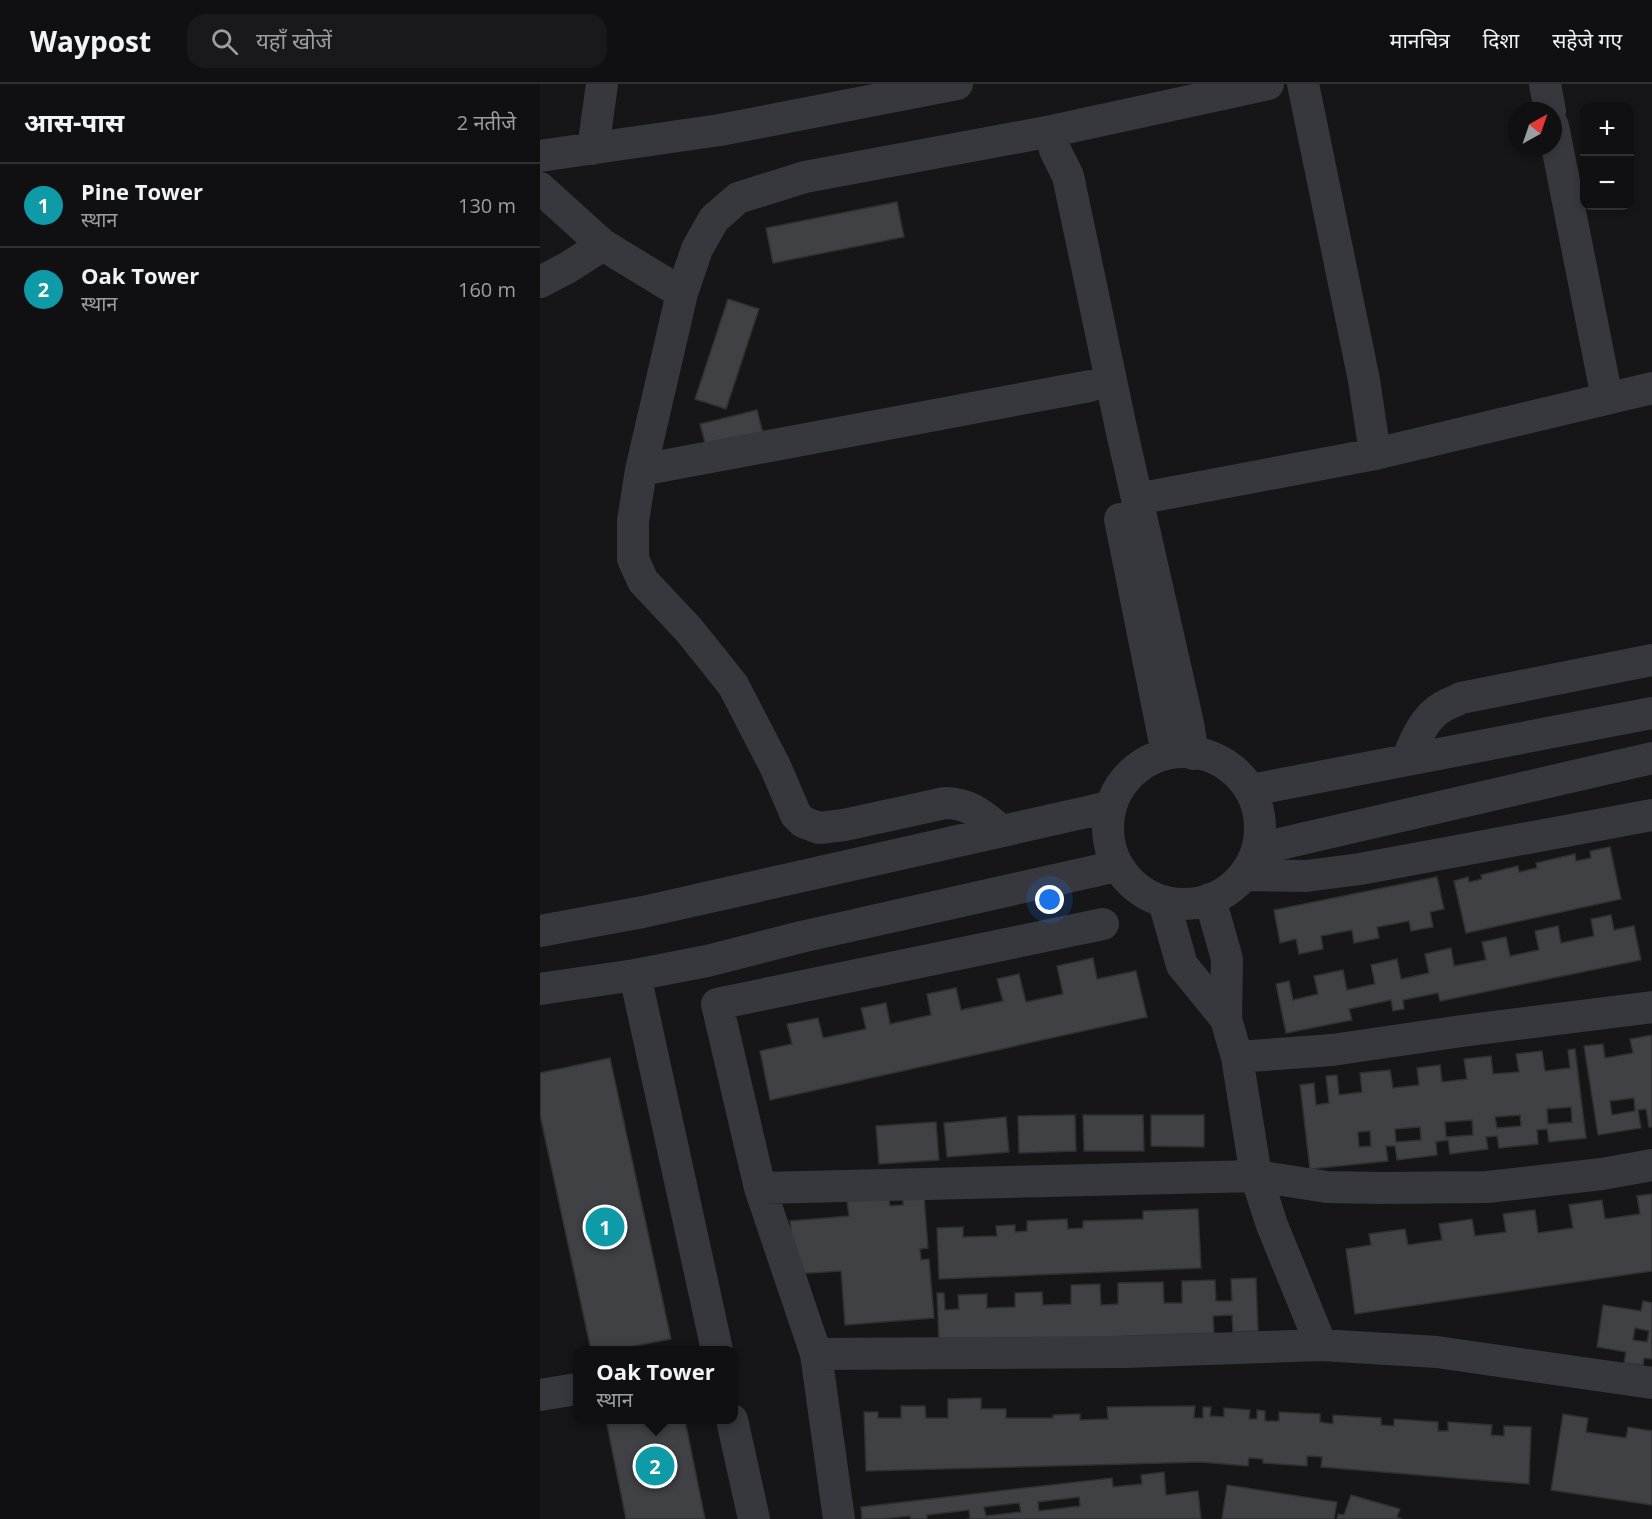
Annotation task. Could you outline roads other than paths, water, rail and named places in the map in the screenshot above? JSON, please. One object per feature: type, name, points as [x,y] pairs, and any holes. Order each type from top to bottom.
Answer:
[{"type":"street","points":[[593,149],[602,84]]},
{"type":"street","points":[[540,156],[720,130],[957,84]]},
{"type":"street","points":[[1002,831],[969,807],[957,803],[945,803],[844,825],[819,828],[803,822],[796,815],[775,766],[733,685],[689,630],[644,581],[633,559],[633,522],[641,470],[682,293],[697,249],[714,219],[738,198],[805,177],[1053,141],[1268,84]]},
{"type":"street","points":[[1304,84],[1364,380],[1375,454]]},
{"type":"street","points":[[1545,84],[1548,102]]},
{"type":"street","points":[[1053,141],[1050,181],[1090,386],[1180,754]]},
{"type":"street","points":[[1053,141],[1068,176],[1137,499],[1188,723],[1180,754]]},
{"type":"street","points":[[1559,156],[1607,398]]},
{"type":"street","points":[[540,188],[603,245],[682,293]]},
{"type":"street","points":[[540,282],[603,245]]},
{"type":"street","points":[[641,470],[1090,386]]},
{"type":"street","points":[[1137,499],[1375,454],[1652,388]]},
{"type":"street","points":[[1407,760],[1419,732],[1431,717],[1442,707],[1461,698],[1652,660]]},
{"type":"street","points":[[1251,790],[1652,713]]},
{"type":"street","points":[[1180,754],[1204,754],[1231,767],[1251,790],[1260,819],[1252,862],[1222,895],[1194,905],[1164,902],[1137,888],[1117,866],[1108,837],[1109,807],[1123,781],[1146,761],[1180,754]]},
{"type":"street","points":[[1252,862],[1652,758]]},
{"type":"street","points":[[540,930],[643,912],[1109,807]]},
{"type":"street","points":[[1252,862],[1306,876],[1360,869],[1652,815]]},
{"type":"street","points":[[540,989],[635,975],[707,961],[801,937],[1117,866]]},
{"type":"street","points":[[1210,899],[1227,959],[1226,1019],[1237,1057],[1256,1176],[1272,1225],[1321,1345]]},
{"type":"street","points":[[1164,902],[1182,965],[1226,1019]]},
{"type":"street","points":[[840,1519],[816,1354],[760,1188],[717,1004],[1103,924]]},
{"type":"street","points":[[635,975],[716,1346]]},
{"type":"street","points":[[1237,1057],[1332,1050],[1652,1007]]},
{"type":"street","points":[[760,1188],[1256,1176],[1327,1187],[1487,1187],[1602,1174],[1652,1165]]},
{"type":"street","points":[[816,1354],[1125,1352],[1321,1345],[1437,1352],[1652,1383]]},
{"type":"street","points":[[540,1395],[573,1390]]},
{"type":"street","points":[[733,1424],[754,1519]]},
{"type":"place","name":"Pine Tower","points":[[605,1227]]},
{"type":"place","name":"Oak Tower","points":[[655,1466]]}]
